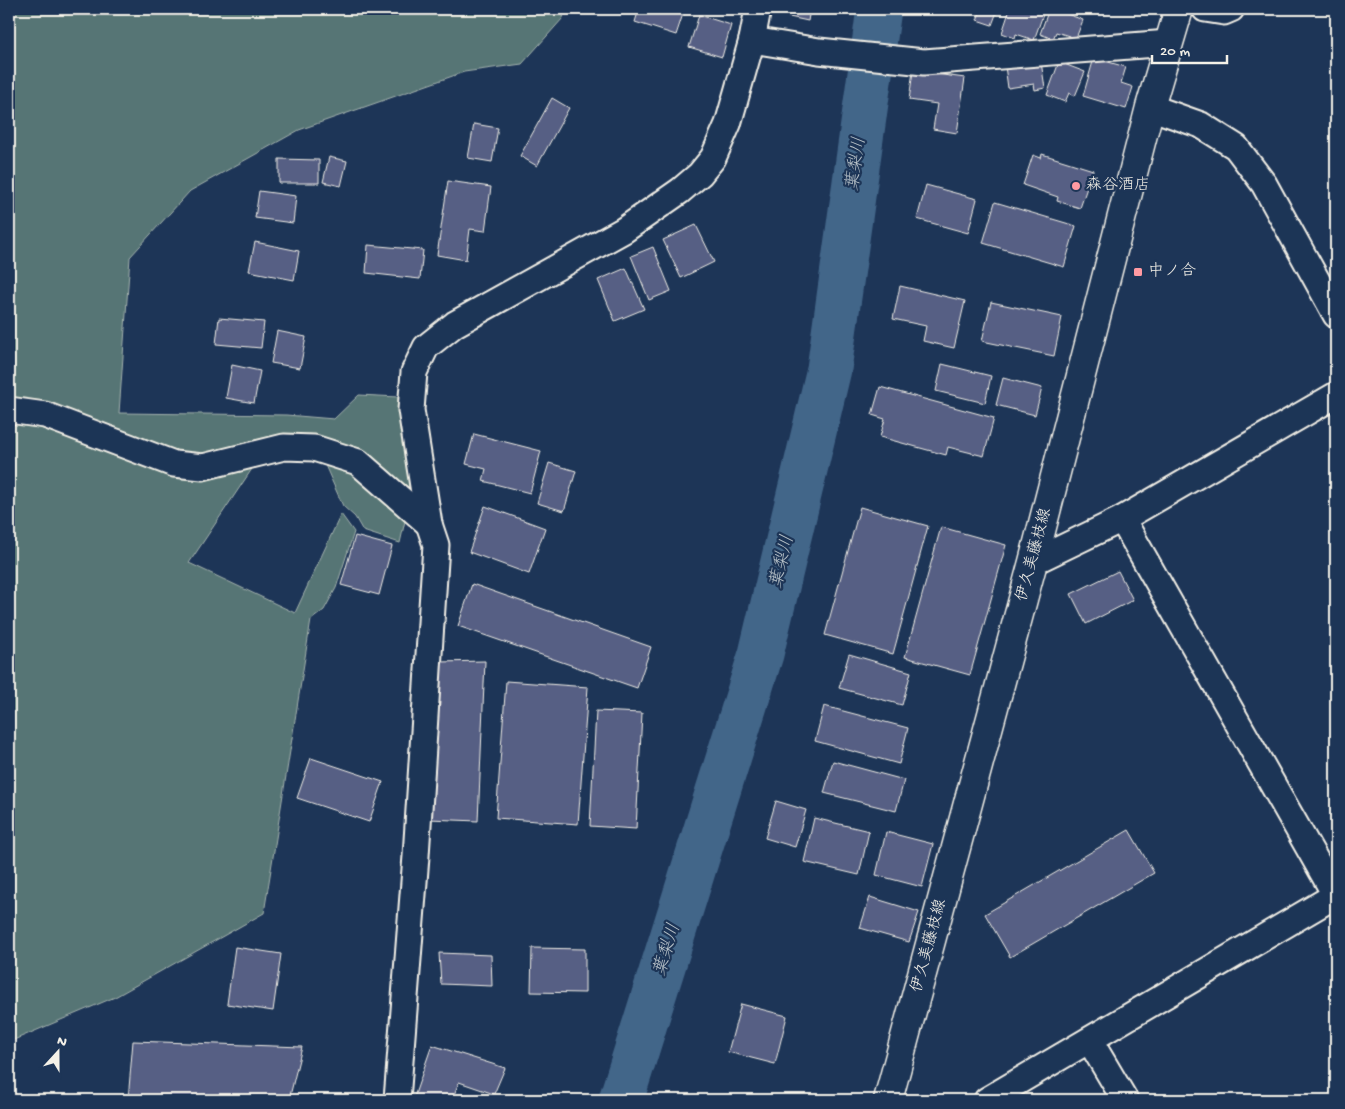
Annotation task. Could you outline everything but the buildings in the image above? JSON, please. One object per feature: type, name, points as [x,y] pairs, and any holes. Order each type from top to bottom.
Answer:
[{"type":"main road","name":"伊久美藤枝線","points":[[888,1100],[1033,562],[1150,107],[1179,9]]},
{"type":"street","points":[[397,1100],[416,856],[436,545],[429,524],[411,410],[414,372],[426,347],[455,324],[624,230],[680,191],[700,174],[713,158],[728,124],[752,40],[758,9]]},
{"type":"street","points":[[1205,9],[1224,12],[1231,9]]},
{"type":"street","points":[[752,40],[819,51],[924,62],[1170,43]]},
{"type":"street","points":[[1150,107],[1201,126],[1236,147],[1264,184],[1336,315]]},
{"type":"street","points":[[1033,562],[1122,519],[1336,395]]},
{"type":"street","points":[[9,410],[45,414],[174,464],[203,467],[284,448],[314,448],[358,462],[429,524]]},
{"type":"street","points":[[987,1100],[1336,895],[1122,519]]},
{"type":"street","points":[[1090,1041],[1125,1100]]},
{"type":"green space","points":[[9,9],[565,9],[563,18],[522,64],[464,72],[299,130],[190,191],[130,257],[119,413],[286,415],[334,419],[359,395],[398,397],[404,425],[410,499],[400,543],[363,531],[355,517],[343,506],[317,447],[266,448],[189,563],[295,613],[341,514],[354,532],[336,588],[324,610],[311,620],[264,913],[115,997],[9,1042]]},
{"type":"waterway","name":"葉梨川","points":[[621,1100],[761,654],[829,369],[879,9]]},
{"type":"place","name":"森谷酒店","points":[[1076,186]]},
{"type":"place","name":"中ノ合","points":[[1138,272]]}]
